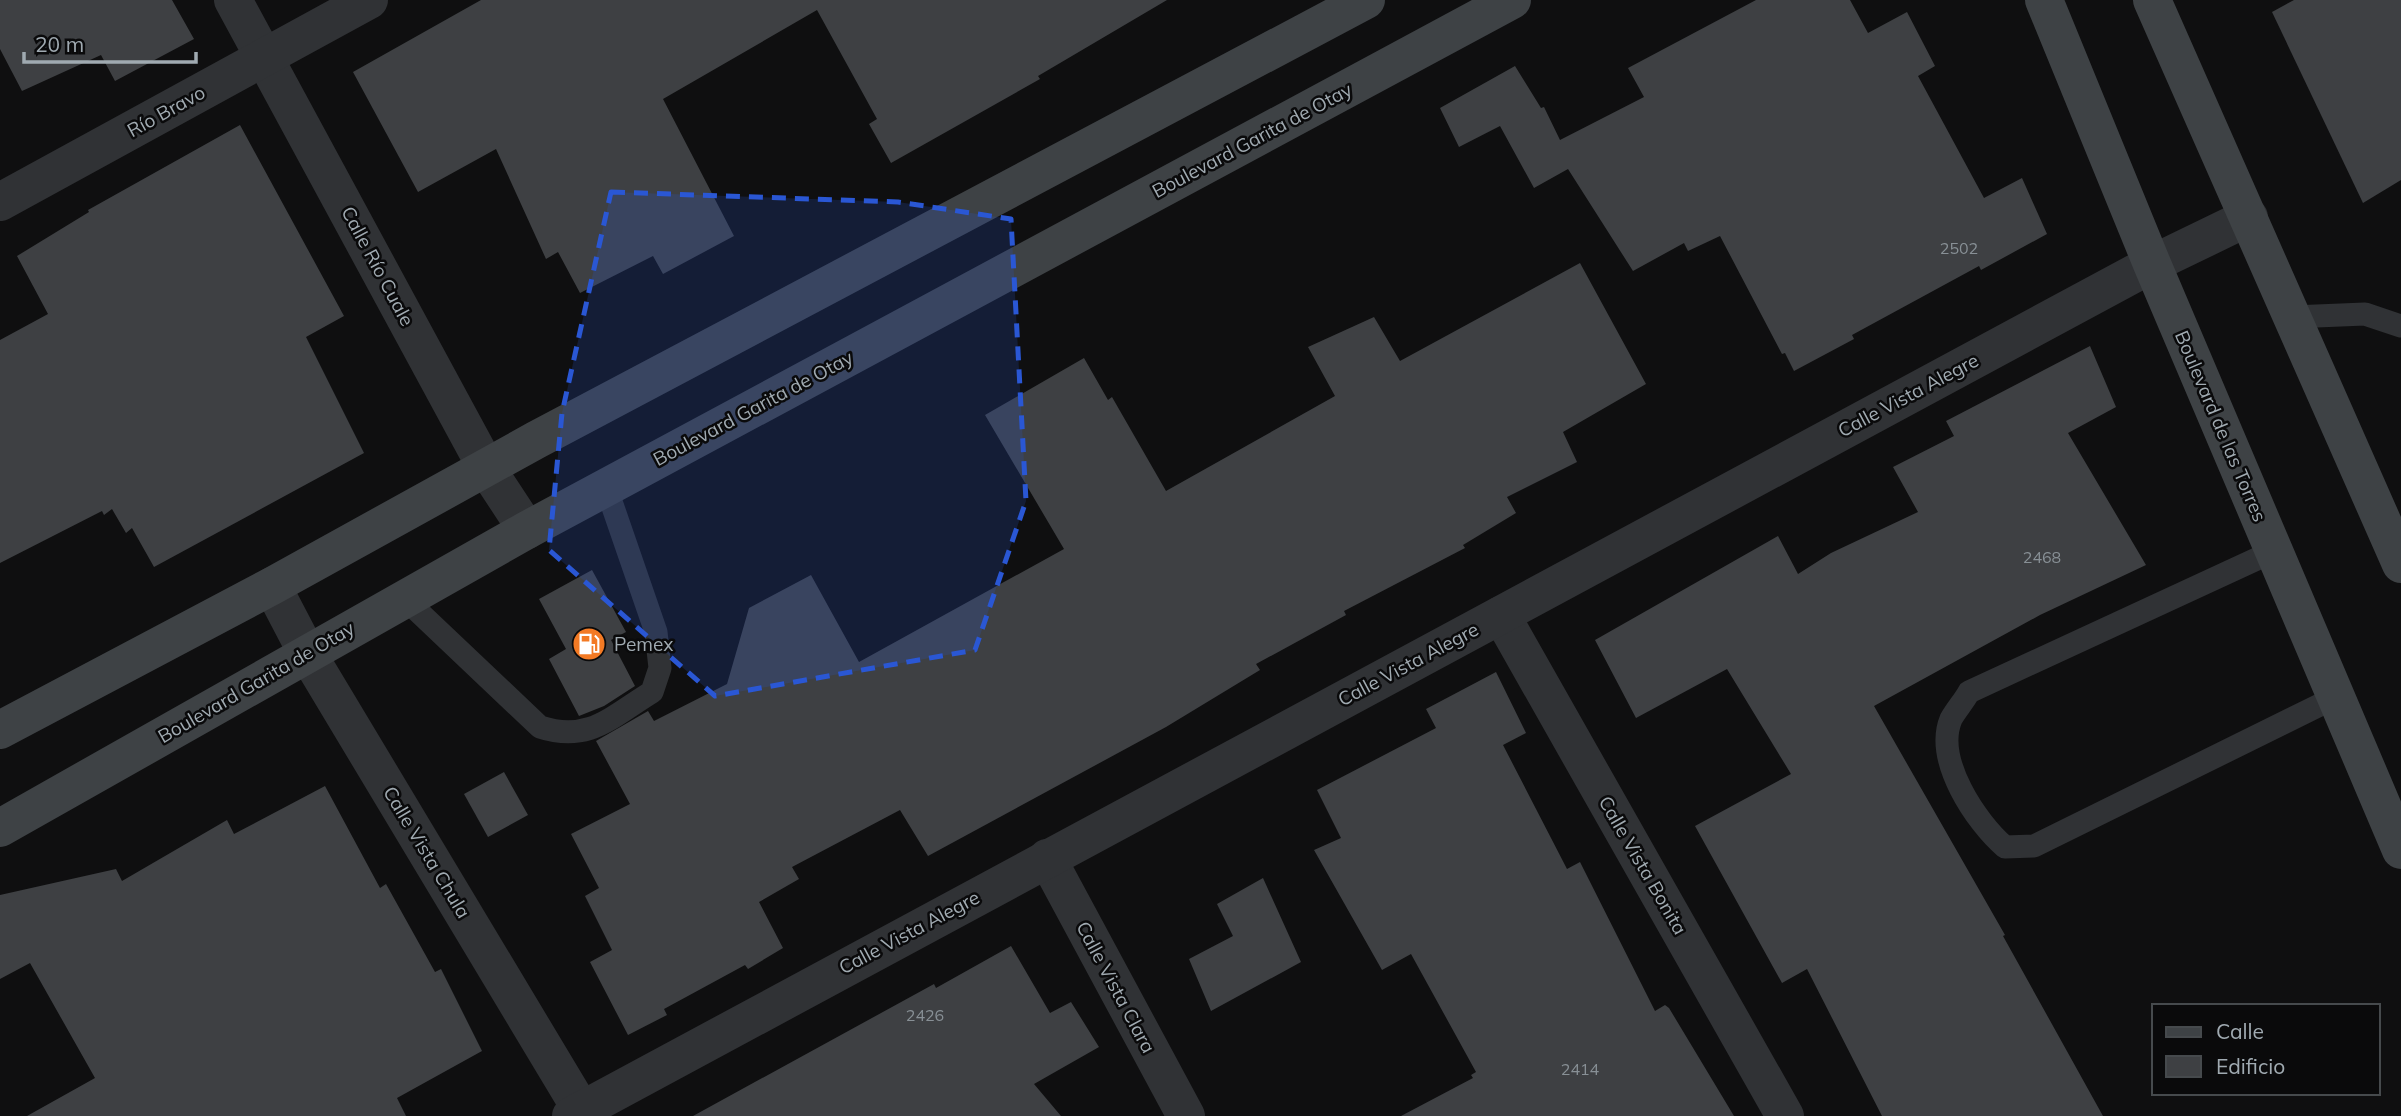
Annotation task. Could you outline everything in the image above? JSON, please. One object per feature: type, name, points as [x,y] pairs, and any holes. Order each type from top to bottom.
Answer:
[{"type":"main road","points":[[0,730],[1366,0]]},
{"type":"main road","name":"Boulevard Garita de Otay","points":[[0,828],[527,530],[1511,0]]},
{"type":"main road","name":"Boulevard de las Torres","points":[[2044,0],[2152,264],[2401,850]]},
{"type":"main road","points":[[2152,0],[2401,564]]},
{"type":"street","name":"Calle Río Cuale","points":[[233,0],[487,469],[527,530]]},
{"type":"street","name":"Río Bravo","points":[[0,202],[369,0]]},
{"type":"street","name":"Calle Vista Alegre","points":[[579,1114],[1047,858],[2152,264],[2249,217]]},
{"type":"street","name":"Calle Vista Chula","points":[[272,586],[307,653],[579,1114]]},
{"type":"street","name":"Calle Vista Bonita","points":[[1501,615],[1785,1116]]},
{"type":"street","name":"Calle Vista Clara","points":[[1047,858],[1186,1116]]},
{"type":"lane","points":[[2292,317],[2365,314],[2401,326]]},
{"type":"lane","points":[[405,598],[540,727],[564,735],[587,731],[652,692],[660,668],[656,632],[606,487]]},
{"type":"lane","points":[[2274,551],[1969,692],[1950,721],[1948,764],[1984,829],[2006,847],[2034,846],[2336,697]]},
{"type":"highlighted area","points":[[611,192],[898,202],[1011,219],[1026,501],[975,650],[715,696],[549,550],[562,413]]},
{"type":"building","points":[[0,0],[172,0],[194,39],[115,81],[101,55],[22,91],[0,49]]},
{"type":"building","points":[[481,0],[1167,0],[1038,76],[1040,79],[891,163],[869,124],[877,119],[817,10],[663,99],[734,236],[663,274],[653,256],[580,293],[558,252],[546,259],[496,149],[418,192],[353,72]]},
{"type":"building","points":[[1756,0],[1850,0],[1868,33],[1907,12],[1935,66],[1918,76],[1984,198],[2022,178],[2047,234],[1981,270],[1979,266],[1852,335],[1854,339],[1794,371],[1785,353],[1782,354],[1720,236],[1688,251],[1684,243],[1633,271],[1568,169],[1534,188],[1500,126],[1459,147],[1440,108],[1515,66],[1541,108],[1544,107],[1560,140],[1644,97],[1628,68]]},
{"type":"building","points":[[2294,0],[2401,0],[2401,180],[2363,203],[2272,12]]},
{"type":"building","points":[[240,125],[344,316],[306,337],[364,453],[154,567],[132,528],[126,533],[112,509],[104,515],[102,511],[0,563],[0,340],[48,314],[17,256],[89,212],[88,210]]},
{"type":"building","points":[[1580,263],[1646,384],[1563,432],[1577,462],[1507,497],[1516,513],[1463,545],[1465,548],[1344,611],[1346,615],[1256,664],[1260,670],[1166,727],[928,856],[900,810],[792,867],[799,879],[759,902],[783,948],[748,969],[745,965],[664,1009],[667,1015],[628,1035],[590,962],[612,950],[585,896],[599,888],[571,834],[630,804],[596,741],[648,711],[654,721],[727,684],[749,608],[811,575],[859,662],[1064,549],[985,415],[1084,358],[1108,400],[1112,397],[1166,491],[1335,396],[1308,347],[1374,317],[1400,361]]},
{"type":"building","points":[[2090,346],[2116,407],[2068,433],[2146,565],[2040,615],[1874,706],[2005,935],[2003,936],[2103,1116],[1882,1116],[1807,969],[1782,983],[1695,826],[1791,774],[1727,669],[1636,718],[1595,640],[1778,536],[1798,574],[1831,553],[1918,512],[1893,467],[1954,436],[1946,421]]},
{"type":"building","name":"Pemex","points":[[592,570],[626,632],[611,640],[635,686],[604,706],[579,716],[549,659],[566,649],[539,599]]},
{"type":"building","points":[[1496,672],[1526,733],[1503,745],[1567,869],[1580,862],[1655,1011],[1665,1005],[1669,1008],[1734,1116],[1401,1116],[1473,1078],[1471,1075],[1476,1072],[1411,954],[1382,970],[1314,850],[1341,838],[1317,790],[1436,728],[1426,709]]},
{"type":"building","points":[[504,772],[528,815],[488,837],[464,794]]},
{"type":"building","points":[[325,786],[380,888],[386,884],[435,972],[441,969],[482,1051],[397,1098],[406,1116],[27,1116],[95,1078],[30,963],[0,979],[0,895],[116,869],[122,881],[227,820],[234,834]]},
{"type":"building","points":[[1263,878],[1301,962],[1211,1011],[1189,959],[1233,936],[1217,904]]},
{"type":"building","points":[[1011,946],[1050,1013],[1071,1002],[1099,1047],[1034,1084],[1061,1116],[693,1116],[934,984],[936,988]]},
{"type":"place","name":"Pemex","points":[[589,644]]}]
